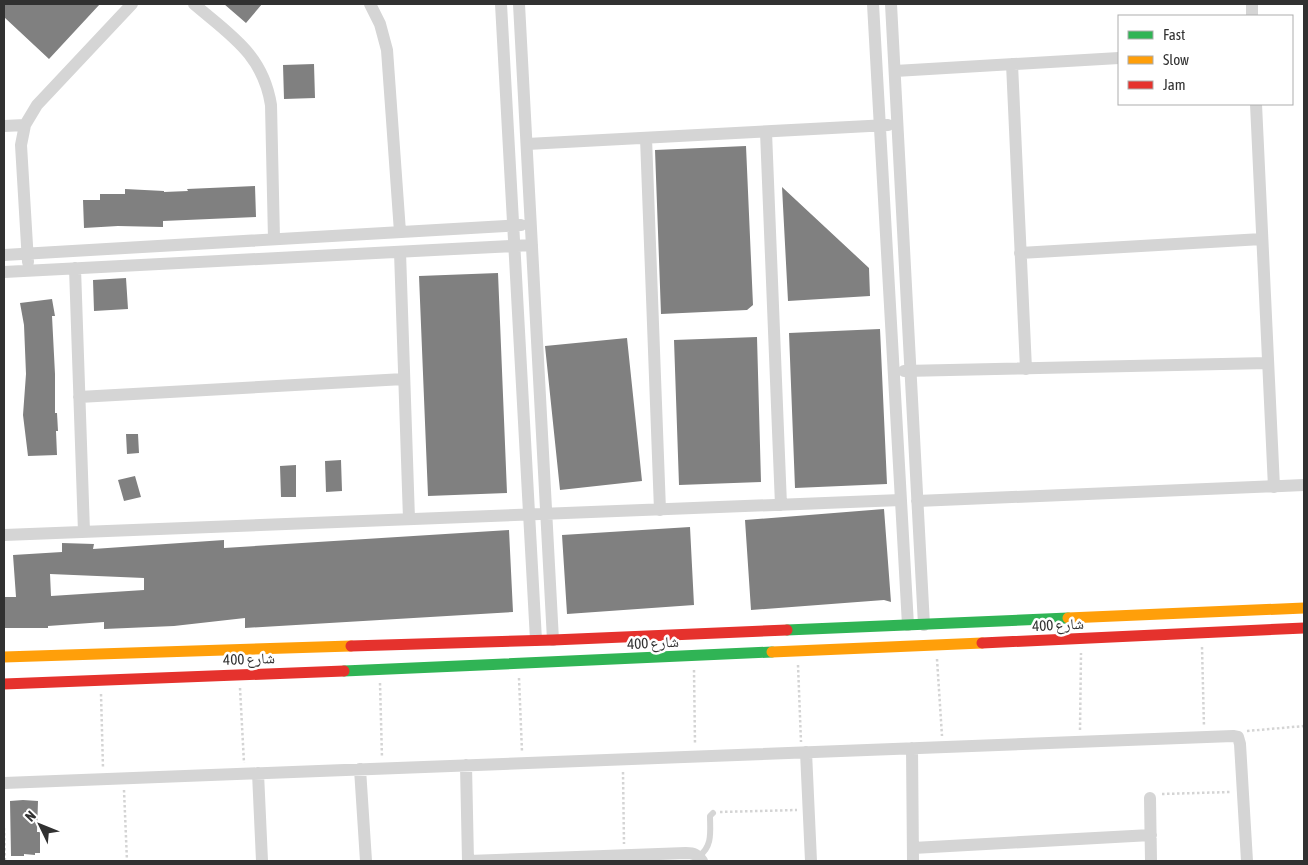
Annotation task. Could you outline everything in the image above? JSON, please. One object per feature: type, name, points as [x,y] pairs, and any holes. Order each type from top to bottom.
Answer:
[{"type":"street","points":[[28,271],[21,151],[25,125],[37,105],[132,4]]},
{"type":"street","points":[[194,4],[249,53],[260,69],[266,84],[271,105],[274,240]]},
{"type":"street","points":[[370,4],[380,24],[387,50],[400,232]]},
{"type":"street","points":[[501,4],[536,640]]},
{"type":"street","points":[[519,4],[554,662]]},
{"type":"street","points":[[873,4],[908,625]]},
{"type":"street","points":[[891,4],[924,625]]},
{"type":"street","points":[[895,71],[1118,58]]},
{"type":"street","points":[[1012,64],[1026,369]]},
{"type":"street","points":[[1256,105],[1274,486]]},
{"type":"street","points":[[527,144],[898,124]]},
{"type":"street","points":[[4,126],[25,125]]},
{"type":"street","points":[[766,132],[781,505]]},
{"type":"street","points":[[646,138],[660,510]]},
{"type":"street","points":[[4,255],[531,225]]},
{"type":"street","points":[[1020,253],[1262,239]]},
{"type":"street","points":[[4,272],[532,245]]},
{"type":"street","points":[[400,252],[409,520]]},
{"type":"street","points":[[75,268],[84,532]]},
{"type":"street","points":[[894,371],[1268,363]]},
{"type":"street","points":[[79,397],[404,378]]},
{"type":"street","points":[[917,501],[1304,485]]},
{"type":"street","points":[[4,535],[901,500]]},
{"type":"street","name":"شارع 400","points":[[4,657],[553,640],[1304,608]]},
{"type":"street","points":[[1225,612],[1225,632]]},
{"type":"street","name":"شارع 400","points":[[4,684],[518,664],[1304,628]]},
{"type":"street","points":[[4,783],[1234,736],[1240,740],[1247,861]]},
{"type":"street","points":[[912,748],[913,855],[1150,835]]},
{"type":"street","points":[[804,752],[811,861]]},
{"type":"street","points":[[466,765],[468,861],[686,853],[693,853],[700,859]]},
{"type":"street","points":[[360,769],[366,861]]},
{"type":"street","points":[[258,773],[262,861]]},
{"type":"street","points":[[1150,798],[1151,861]]},
{"type":"lane","points":[[700,859],[709,844],[710,816],[713,813]]},
{"type":"path","points":[[1201,633],[1204,737]]},
{"type":"path","points":[[1079,742],[1081,639]]},
{"type":"path","points":[[936,645],[943,747]]},
{"type":"path","points":[[798,651],[804,752]]},
{"type":"path","points":[[693,656],[696,756]]},
{"type":"path","points":[[518,664],[523,763]]},
{"type":"path","points":[[380,669],[383,768]]},
{"type":"path","points":[[240,674],[244,773]]},
{"type":"path","points":[[100,680],[104,779]]},
{"type":"path","points":[[1238,738],[1251,730],[1304,726]]},
{"type":"path","points":[[622,759],[624,855]]},
{"type":"path","points":[[123,778],[128,861]]},
{"type":"path","points":[[1150,798],[1153,795],[1243,792]]},
{"type":"path","points":[[713,813],[809,809]]},
{"type":"path","points":[[4,828],[5,861]]},
{"type":"building","points":[[4,4],[100,4],[49,59],[4,17]]},
{"type":"building","points":[[224,4],[262,4],[246,23]]},
{"type":"building","points":[[314,64],[315,98],[284,99],[283,65]]},
{"type":"building","points":[[746,146],[753,305],[747,310],[661,314],[655,150]]},
{"type":"building","points":[[255,186],[256,217],[163,221],[163,227],[118,226],[84,228],[83,200],[100,200],[100,194],[125,194],[125,189],[164,192]]},
{"type":"building","points":[[782,187],[869,268],[870,296],[788,301]]},
{"type":"building","points":[[498,273],[507,493],[428,496],[419,276]]},
{"type":"building","points":[[126,278],[128,309],[94,311],[93,280]]},
{"type":"building","points":[[52,299],[55,316],[52,316],[55,413],[57,413],[58,431],[56,431],[57,455],[28,456],[23,415],[26,374],[24,325],[20,303]]},
{"type":"building","points":[[880,329],[887,484],[795,488],[789,333]]},
{"type":"building","points":[[757,337],[761,482],[679,485],[674,340]]},
{"type":"building","points":[[627,338],[642,481],[560,490],[545,346]]},
{"type":"building","points":[[126,434],[138,434],[139,453],[127,454]]},
{"type":"building","points":[[341,460],[342,491],[326,492],[325,461]]},
{"type":"building","points":[[296,465],[296,497],[281,497],[280,466]]},
{"type":"building","points":[[135,476],[141,497],[124,501],[118,480]]},
{"type":"building","points":[[884,509],[891,602],[884,600],[751,610],[745,520]]},
{"type":"building","points":[[690,527],[694,605],[567,614],[562,535]]},
{"type":"building","points":[[509,530],[513,612],[245,628],[245,618],[174,626],[104,629],[104,622],[48,626],[48,628],[4,628],[4,597],[16,597],[13,555],[62,552],[62,543],[94,544],[93,549],[224,540],[224,548]],"holes":[[[50,574],[144,578],[144,590],[51,596]]]},
{"type":"building","points":[[10,801],[38,801],[37,832],[40,832],[40,853],[11,856]]},
{"type":"traffic: fast","points":[[787,630],[1068,618]]},
{"type":"traffic: fast","points":[[344,671],[772,652]]},
{"type":"traffic: slow","points":[[1068,618],[1304,608]]},
{"type":"traffic: slow","points":[[772,652],[982,643]]},
{"type":"traffic: slow","points":[[4,657],[351,646]]},
{"type":"traffic: jam","points":[[982,643],[1304,628]]},
{"type":"traffic: jam","points":[[351,646],[787,630]]},
{"type":"traffic: jam","points":[[4,684],[344,671]]}]
